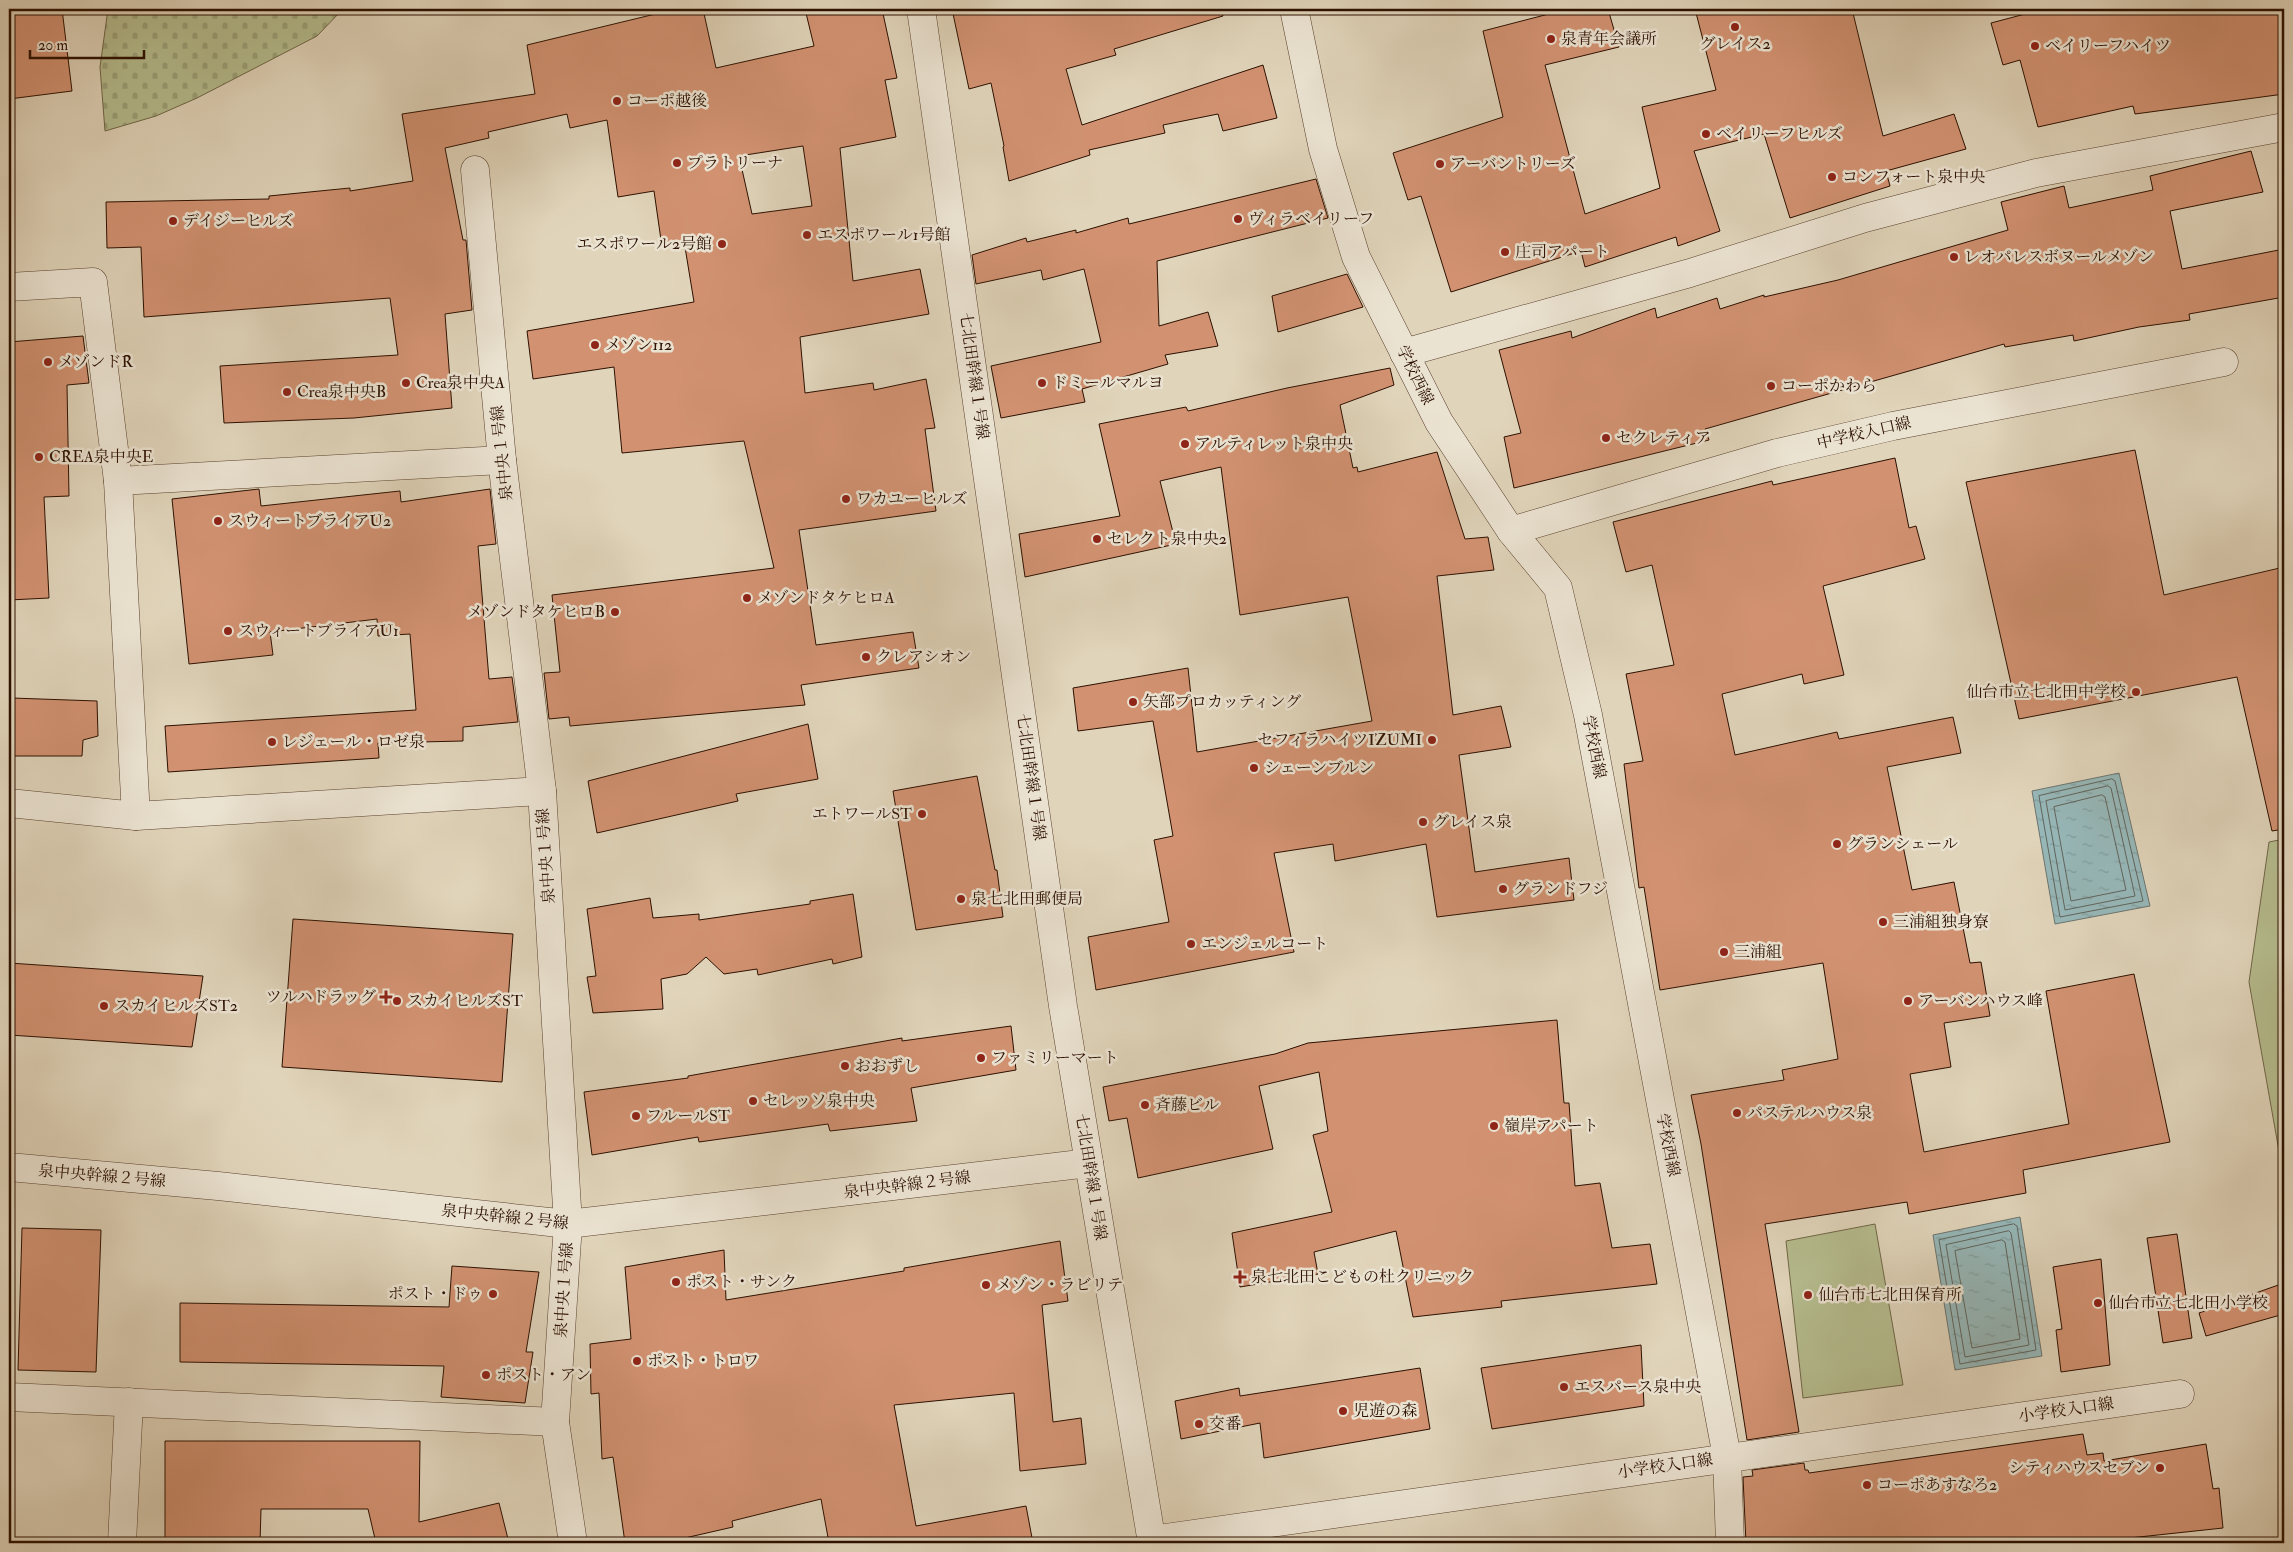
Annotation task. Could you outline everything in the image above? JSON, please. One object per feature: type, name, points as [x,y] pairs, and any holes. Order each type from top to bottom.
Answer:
[{"type":"street","name":"七北田幹線１号線","points":[[922,9],[1063,1006],[1151,1541]]},
{"type":"street","name":"学校西線","points":[[1294,9],[1323,149],[1356,257],[1439,422],[1511,531],[1558,588],[1588,715],[1727,1457],[1730,1543]]},
{"type":"street","points":[[1404,353],[1690,273],[1865,218],[2036,173],[2284,128]]},
{"type":"street","name":"泉中央１号線","points":[[475,170],[502,460],[542,791],[568,1224],[555,1422],[573,1543]]},
{"type":"street","points":[[9,287],[93,282],[118,481],[136,816]]},
{"type":"street","name":"中学校入口線","points":[[1511,531],[1777,453],[1893,426],[2224,362]]},
{"type":"street","points":[[118,481],[502,460]]},
{"type":"street","points":[[9,803],[136,816],[542,791]]},
{"type":"street","name":"泉中央幹線２号線","points":[[9,1167],[218,1186],[568,1224],[1089,1163]]},
{"type":"street","name":"小学校入口線","points":[[1151,1541],[1727,1457],[2180,1394]]},
{"type":"street","points":[[9,1398],[555,1422]]},
{"type":"street","points":[[122,1543],[130,1402]]},
{"type":"green space","points":[[108,9],[343,9],[317,36],[197,98],[156,116],[105,131],[100,67]]},
{"type":"green space","points":[[2284,839],[2284,1167],[2282,1168],[2249,982],[2269,842]]},
{"type":"green space","points":[[1875,1224],[1903,1385],[1803,1398],[1786,1241]]},
{"type":"water","points":[[2119,773],[2150,906],[2055,924],[2032,791]]},
{"type":"water","points":[[2020,1217],[2042,1356],[1955,1370],[1933,1235]]},
{"type":"building","points":[[9,9],[62,9],[72,91],[9,99]]},
{"type":"building","points":[[676,9],[703,9],[716,68],[814,46],[805,9],[882,9],[897,78],[885,80],[896,137],[840,148],[853,281],[920,269],[929,314],[800,337],[805,393],[873,383],[874,390],[926,379],[935,428],[925,429],[936,511],[799,530],[816,645],[913,632],[919,668],[801,685],[805,705],[570,726],[569,717],[549,719],[544,673],[560,672],[552,595],[774,568],[744,441],[622,453],[614,367],[533,379],[527,331],[694,302],[684,241],[662,247],[654,191],[618,197],[607,120],[570,128],[567,114],[488,132],[489,138],[445,148],[463,240],[466,240],[472,310],[445,314],[452,408],[354,418],[224,423],[220,366],[398,355],[390,298],[144,317],[141,247],[107,248],[106,202],[269,199],[269,196],[350,188],[350,191],[413,181],[402,114],[535,94],[527,45]],"holes":[[[803,146],[812,206],[752,214],[739,156]]]},
{"type":"building","points":[[952,9],[1221,9],[1223,16],[1114,49],[1116,55],[1066,69],[1082,125],[1263,65],[1277,118],[1223,131],[1218,114],[1163,125],[1165,133],[1089,150],[1090,155],[1009,181],[991,83],[969,89]]},
{"type":"building","points":[[1568,9],[1608,9],[1619,47],[1545,65],[1585,214],[1660,188],[1642,107],[1716,90],[1695,9],[1852,9],[1883,136],[1954,114],[1966,149],[1886,171],[1890,186],[1790,218],[1764,134],[1694,151],[1720,231],[1678,246],[1676,237],[1585,267],[1581,251],[1451,292],[1421,196],[1408,200],[1393,153],[1503,117],[1483,31]]},
{"type":"building","points":[[2044,9],[2284,9],[2284,94],[2135,114],[2133,106],[2038,127],[2020,60],[2003,65],[1991,23]]},
{"type":"building","points":[[2251,151],[2263,192],[2170,211],[2182,269],[2284,249],[2284,297],[2189,314],[2190,320],[2139,327],[2074,341],[2073,335],[2005,347],[2004,344],[1705,429],[1709,440],[1514,488],[1504,437],[1521,433],[1499,350],[1571,331],[1572,338],[1655,308],[1657,318],[1717,298],[1720,309],[1764,295],[1764,297],[1838,280],[2008,230],[2001,202],[2064,186],[2069,208],[2153,190],[2150,176]]},
{"type":"building","points":[[1316,179],[1328,218],[1157,261],[1159,326],[1208,312],[1218,346],[1165,355],[1168,364],[1082,389],[1085,402],[1001,418],[991,366],[1101,342],[1084,269],[1043,280],[1041,270],[976,284],[972,255],[1026,238],[1027,242],[1076,230],[1076,233],[1128,218],[1129,224]]},
{"type":"building","points":[[1347,274],[1363,307],[1278,332],[1272,296]]},
{"type":"building","points":[[83,336],[89,383],[67,385],[69,496],[44,497],[49,598],[9,600],[9,342]]},
{"type":"building","points":[[1390,368],[1394,385],[1340,405],[1353,468],[1357,467],[1358,472],[1437,452],[1465,539],[1488,537],[1494,570],[1437,576],[1453,715],[1501,706],[1511,747],[1459,755],[1475,872],[1569,858],[1574,900],[1437,917],[1426,844],[1335,861],[1333,844],[1274,853],[1294,952],[1096,990],[1088,937],[1169,922],[1154,840],[1173,836],[1153,721],[1078,731],[1073,688],[1188,668],[1197,752],[1372,721],[1348,597],[1240,615],[1221,467],[1160,481],[1176,544],[1025,577],[1019,534],[1120,516],[1099,424],[1186,407],[1188,411],[1287,388]]},
{"type":"building","points":[[2135,450],[2164,595],[2284,567],[2284,829],[2272,831],[2237,677],[2019,719],[1966,482]]},
{"type":"building","points":[[1895,458],[1909,528],[1916,526],[1925,559],[1823,586],[1844,675],[1804,684],[1802,674],[1722,694],[1735,755],[1837,732],[1839,739],[1953,717],[1961,753],[1887,767],[1912,890],[1954,882],[1970,963],[1981,962],[1990,1016],[1944,1023],[1951,1067],[1910,1074],[1924,1152],[2069,1124],[2046,991],[2134,974],[2170,1142],[2023,1170],[2026,1193],[1909,1214],[1907,1202],[1765,1224],[1799,1432],[1747,1440],[1701,1144],[1691,1095],[1784,1080],[1782,1070],[1838,1059],[1823,963],[1660,990],[1644,887],[1639,888],[1624,764],[1643,761],[1626,674],[1674,665],[1652,565],[1626,572],[1613,522],[1772,481],[1773,485]]},
{"type":"building","points":[[259,489],[261,506],[400,491],[401,502],[490,489],[496,544],[478,546],[489,679],[512,677],[518,722],[463,727],[463,741],[378,743],[379,758],[168,772],[165,726],[416,710],[410,634],[378,636],[377,619],[270,632],[273,655],[189,664],[172,499]]},
{"type":"building","points":[[12,698],[97,701],[98,736],[83,740],[82,756],[9,756]]},
{"type":"building","points":[[808,724],[818,779],[736,794],[738,801],[597,833],[588,781]]},
{"type":"building","points":[[977,776],[995,870],[997,870],[1003,917],[916,930],[893,791]]},
{"type":"building","points":[[853,894],[862,957],[833,964],[832,959],[758,975],[757,969],[724,974],[706,957],[687,974],[661,979],[663,1009],[593,1013],[587,977],[596,976],[587,909],[650,898],[653,918],[699,914],[699,920],[810,904],[810,901]]},
{"type":"building","name":"スカイヒルズST","points":[[293,919],[513,934],[502,1082],[282,1067]]},
{"type":"building","name":"スカイヒルズST2","points":[[9,963],[203,976],[192,1047],[9,1035]]},
{"type":"building","points":[[1557,1020],[1564,1103],[1569,1103],[1575,1186],[1600,1183],[1612,1248],[1650,1244],[1657,1284],[1501,1301],[1502,1307],[1413,1317],[1396,1231],[1314,1252],[1318,1274],[1240,1287],[1232,1233],[1332,1212],[1313,1135],[1328,1131],[1319,1072],[1259,1086],[1273,1149],[1138,1178],[1127,1118],[1109,1121],[1103,1087],[1275,1054],[1308,1043]]},
{"type":"building","points":[[1011,1026],[1016,1070],[911,1088],[917,1121],[830,1131],[828,1124],[699,1142],[698,1137],[592,1155],[584,1092],[688,1078],[688,1076],[902,1038],[902,1041]]},
{"type":"building","points":[[22,1228],[101,1230],[96,1372],[18,1370]]},
{"type":"building","points":[[2177,1234],[2192,1338],[2163,1343],[2147,1238]]},
{"type":"building","points":[[1060,1241],[1068,1301],[1042,1305],[1053,1422],[1081,1418],[1086,1464],[1020,1471],[1014,1393],[894,1405],[916,1526],[1026,1506],[1033,1543],[829,1543],[821,1499],[732,1521],[733,1527],[663,1543],[625,1543],[613,1457],[602,1459],[599,1393],[591,1394],[590,1344],[631,1339],[625,1267],[724,1250],[726,1300],[904,1271],[904,1268]]},
{"type":"building","points":[[2101,1259],[2110,1365],[2061,1372],[2056,1330],[2062,1329],[2053,1267]]},
{"type":"building","points":[[452,1266],[539,1272],[526,1352],[533,1352],[525,1403],[441,1397],[444,1366],[180,1362],[180,1303],[449,1307]]},
{"type":"building","points":[[2284,1283],[2284,1314],[2206,1336],[2199,1313]]},
{"type":"building","name":"エスパース泉中央","points":[[1641,1345],[1644,1406],[1492,1429],[1481,1368]]},
{"type":"building","name":"児遊の森","points":[[1420,1368],[1430,1429],[1264,1458],[1260,1423],[1181,1439],[1175,1401],[1239,1388],[1240,1396]]},
{"type":"building","points":[[2083,1434],[2087,1455],[2103,1453],[2104,1461],[2206,1444],[2213,1489],[2219,1488],[2223,1528],[2083,1543],[1746,1543],[1743,1477],[1753,1476],[1752,1470],[1804,1463],[1805,1470],[1808,1470],[1809,1473]]},
{"type":"building","points":[[165,1441],[420,1441],[419,1522],[499,1503],[509,1543],[376,1543],[368,1509],[261,1509],[260,1543],[165,1543]]},
{"type":"place","name":"グレイス2","points":[[1735,27]]},
{"type":"place","name":"泉青年会議所","points":[[1551,39]]},
{"type":"place","name":"ベイリーフハイツ","points":[[2035,46]]},
{"type":"place","name":"コーポ越後","points":[[617,101]]},
{"type":"place","name":"ベイリーフヒルズ","points":[[1706,134]]},
{"type":"place","name":"プラトリーナ","points":[[677,163]]},
{"type":"place","name":"アーバントリーズ","points":[[1440,164]]},
{"type":"place","name":"コンフォート泉中央","points":[[1832,177]]},
{"type":"place","name":"ヴィラベイリーフ","points":[[1238,219]]},
{"type":"place","name":"デイジーヒルズ","points":[[173,221]]},
{"type":"place","name":"エスポワール1号館","points":[[807,235]]},
{"type":"place","name":"エスポワール2号館","points":[[722,244]]},
{"type":"place","name":"庄司アパート","points":[[1505,252]]},
{"type":"place","name":"レオパレスボヌールメゾン","points":[[1954,257]]},
{"type":"place","name":"メゾン112","points":[[595,345]]},
{"type":"place","name":"メゾンドR","points":[[48,362]]},
{"type":"place","name":"Crea泉中央A","points":[[406,383]]},
{"type":"place","name":"ドミールマルヨ","points":[[1042,383]]},
{"type":"place","name":"コーポかわら","points":[[1771,386]]},
{"type":"place","name":"Crea泉中央B","points":[[287,392]]},
{"type":"place","name":"セクレティア","points":[[1606,438]]},
{"type":"place","name":"アルティレット泉中央","points":[[1185,444]]},
{"type":"place","name":"CREA泉中央E","points":[[39,457]]},
{"type":"place","name":"ワカユーヒルズ","points":[[846,499]]},
{"type":"place","name":"スウィートブライアU2","points":[[218,521]]},
{"type":"place","name":"セレクト泉中央2","points":[[1097,539]]},
{"type":"place","name":"メゾンドタケヒロA","points":[[747,598]]},
{"type":"place","name":"メゾンドタケヒロB","points":[[615,612]]},
{"type":"place","name":"スウィートブライアU1","points":[[228,631]]},
{"type":"place","name":"クレアシオン","points":[[866,657]]},
{"type":"place","name":"仙台市立七北田中学校","points":[[2136,692]]},
{"type":"place","name":"矢部プロカッティング","points":[[1133,702]]},
{"type":"place","name":"セフィラハイツIZUMI","points":[[1432,740]]},
{"type":"place","name":"レジェール・ロゼ泉","points":[[272,742]]},
{"type":"place","name":"シェーンブルン","points":[[1254,768]]},
{"type":"place","name":"エトワールST","points":[[922,814]]},
{"type":"place","name":"グレイス泉","points":[[1423,822]]},
{"type":"place","name":"グランシェール","points":[[1837,844]]},
{"type":"place","name":"グランドフジ","points":[[1503,889]]},
{"type":"place","name":"泉七北田郵便局","points":[[961,899]]},
{"type":"place","name":"三浦組独身寮","points":[[1883,922]]},
{"type":"place","name":"エンジェルコート","points":[[1191,944]]},
{"type":"place","name":"三浦組","points":[[1724,952]]},
{"type":"place","name":"ツルハドラッグ","points":[[386,997]]},
{"type":"place","name":"スカイヒルズST","points":[[397,1001]]},
{"type":"place","name":"アーバンハウス峰","points":[[1908,1001]]},
{"type":"place","name":"スカイヒルズST2","points":[[104,1006]]},
{"type":"place","name":"ファミリーマート","points":[[981,1058]]},
{"type":"place","name":"おおずし","points":[[845,1066]]},
{"type":"place","name":"セレッソ泉中央","points":[[753,1101]]},
{"type":"place","name":"斉藤ビル","points":[[1145,1105]]},
{"type":"place","name":"パステルハウス泉","points":[[1737,1113]]},
{"type":"place","name":"フルールST","points":[[636,1116]]},
{"type":"place","name":"嶺岸アパート","points":[[1494,1126]]},
{"type":"place","name":"泉七北田こどもの杜クリニック","points":[[1240,1277]]},
{"type":"place","name":"ポスト・サンク","points":[[676,1282]]},
{"type":"place","name":"メゾン・ラビリテ","points":[[986,1285]]},
{"type":"place","name":"ポスト・ドゥ","points":[[493,1294]]},
{"type":"place","name":"仙台市七北田保育所","points":[[1808,1295]]},
{"type":"place","name":"仙台市立七北田小学校","points":[[2098,1303]]},
{"type":"place","name":"ポスト・トロワ","points":[[637,1361]]},
{"type":"place","name":"ポスト・アン","points":[[486,1375]]},
{"type":"place","name":"エスパース泉中央","points":[[1564,1387]]},
{"type":"place","name":"児遊の森","points":[[1343,1411]]},
{"type":"place","name":"交番","points":[[1199,1424]]},
{"type":"place","name":"シティハウスセブン","points":[[2160,1468]]},
{"type":"place","name":"コーポあすなろ2","points":[[1867,1485]]}]
